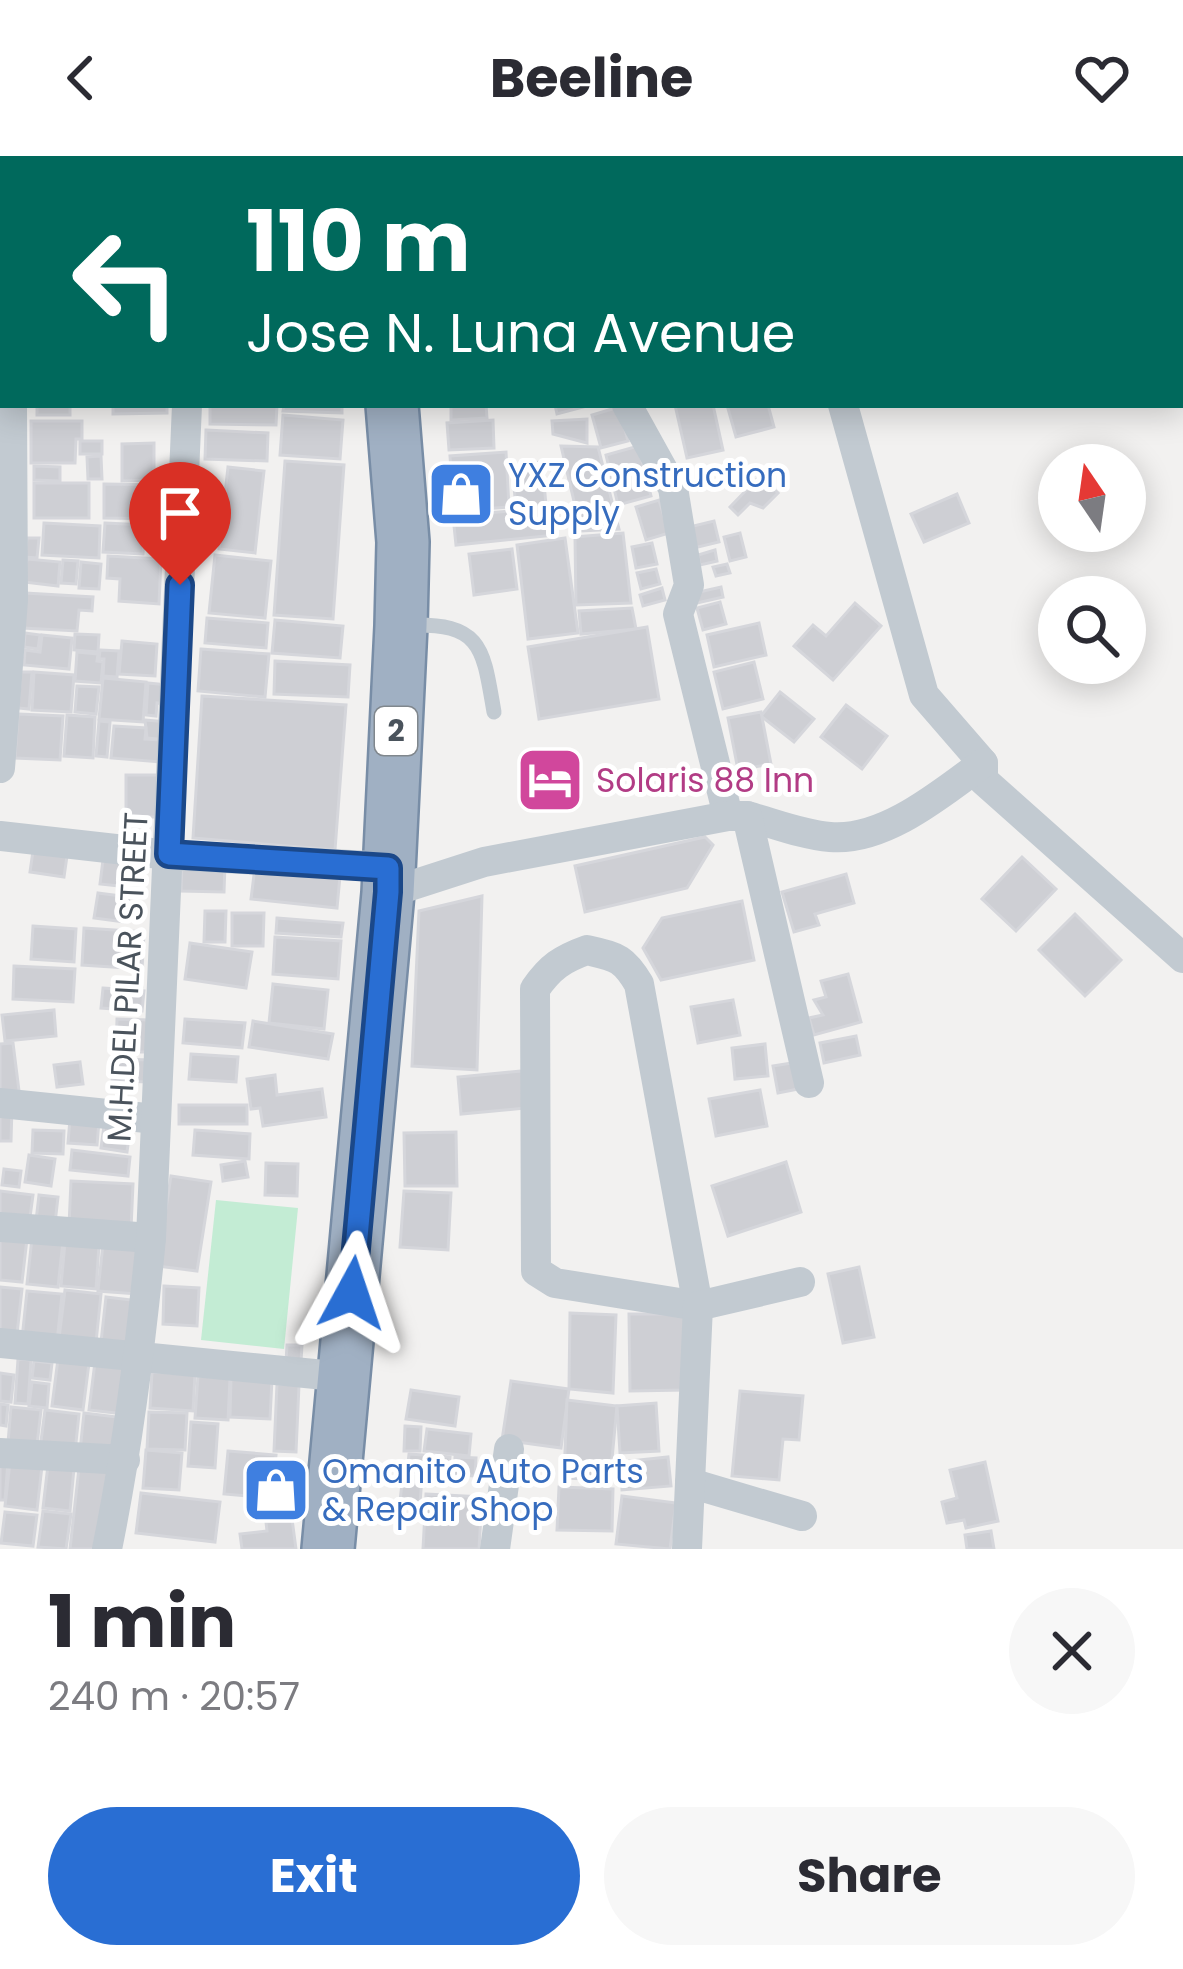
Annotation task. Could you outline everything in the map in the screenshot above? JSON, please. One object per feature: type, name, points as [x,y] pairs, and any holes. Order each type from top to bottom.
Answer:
[{"type":"highway","name":"2","points":[[328,1549],[388,880],[403,542],[392,408]]},
{"type":"street","points":[[0,768],[13,600],[12,408]]},
{"type":"street","name":"M.H.DEL PILAR STREET","points":[[107,1549],[125,1460],[152,1238],[187,408]]},
{"type":"street","points":[[629,408],[673,488],[689,585],[678,614],[809,1083]]},
{"type":"street","points":[[844,408],[924,694],[983,764],[983,780],[1183,958]]},
{"type":"street","points":[[0,836],[388,880],[737,816],[832,838],[871,832],[906,816],[983,764]]},
{"type":"street","points":[[687,1549],[698,1306],[639,984],[618,957],[587,950],[562,958],[535,989],[536,1271],[555,1283],[698,1306],[800,1282]]},
{"type":"street","points":[[0,1103],[155,1119]]},
{"type":"street","points":[[0,1227],[152,1238]]},
{"type":"street","points":[[0,1343],[345,1377]]},
{"type":"street","points":[[494,1549],[509,1449]]},
{"type":"street","points":[[0,1453],[125,1460]]},
{"type":"street","points":[[690,1483],[802,1516]]},
{"type":"lane","points":[[401,626],[458,628],[484,656],[494,712]]},
{"type":"green space","points":[[216,1200],[298,1208],[284,1349],[201,1340]]},
{"type":"building","points":[[37,408],[70,408],[70,415],[37,415]]},
{"type":"building","points":[[113,408],[167,408],[167,413],[113,414]]},
{"type":"building","points":[[210,408],[277,408],[276,425],[210,424]]},
{"type":"building","points":[[284,408],[342,408],[342,413]]},
{"type":"building","points":[[451,408],[486,408],[487,418],[451,420]]},
{"type":"building","points":[[619,408],[628,441],[601,448],[592,415]]},
{"type":"building","points":[[676,408],[714,408],[723,450],[687,458]]},
{"type":"building","points":[[728,408],[769,408],[774,427],[736,437]]},
{"type":"building","points":[[283,415],[343,420],[340,459],[280,455]]},
{"type":"building","points":[[587,419],[587,443],[553,434],[552,421]]},
{"type":"building","points":[[493,420],[494,448],[449,450],[447,423]]},
{"type":"building","points":[[31,421],[82,421],[75,463],[31,463]]},
{"type":"building","points":[[206,430],[268,433],[267,461],[205,459]]},
{"type":"building","points":[[80,441],[102,441],[102,454],[80,454]]},
{"type":"building","points":[[154,443],[154,480],[122,481],[122,444]]},
{"type":"building","points":[[561,446],[598,447],[619,529],[581,531]]},
{"type":"building","points":[[638,446],[651,496],[618,505],[606,455]]},
{"type":"building","points":[[506,452],[509,507],[454,511],[450,456]]},
{"type":"building","points":[[101,456],[102,479],[88,479],[87,457]]},
{"type":"building","points":[[285,461],[344,465],[333,619],[274,615]]},
{"type":"building","points":[[542,462],[546,505],[516,508],[512,465]]},
{"type":"building","points":[[34,466],[60,467],[60,481],[34,480]]},
{"type":"building","points":[[228,467],[264,471],[255,553],[219,549]]},
{"type":"building","points":[[760,476],[778,493],[763,508],[750,503],[738,515],[730,507]]},
{"type":"building","points":[[34,483],[89,483],[89,518],[34,518]]},
{"type":"building","points":[[104,484],[168,485],[167,519],[104,518]]},
{"type":"building","points":[[957,494],[969,523],[924,542],[911,514]]},
{"type":"building","points":[[659,500],[669,533],[646,540],[636,507]]},
{"type":"building","points":[[554,507],[556,535],[456,545],[453,516]]},
{"type":"building","points":[[714,521],[719,542],[694,548],[689,527]]},
{"type":"building","points":[[44,523],[100,526],[99,558],[42,555]]},
{"type":"building","points":[[105,523],[145,525],[143,554],[103,552]]},
{"type":"building","points":[[149,526],[167,527],[166,547],[148,546]]},
{"type":"building","points":[[623,533],[631,603],[576,605],[575,537]]},
{"type":"building","points":[[740,533],[746,557],[730,561],[724,537]]},
{"type":"building","points":[[27,538],[39,538],[37,558],[25,557]]},
{"type":"building","points":[[565,538],[578,633],[528,639],[517,545]]},
{"type":"building","points":[[652,543],[657,564],[636,568],[632,547]]},
{"type":"building","points":[[512,549],[517,589],[474,595],[469,554]]},
{"type":"building","points":[[715,550],[717,561],[700,565],[698,555]]},
{"type":"building","points":[[215,555],[271,561],[265,618],[209,613]]},
{"type":"building","points":[[108,556],[161,559],[159,604],[119,601],[120,579],[107,578]]},
{"type":"building","points":[[27,559],[60,562],[58,586],[24,582]]},
{"type":"building","points":[[63,560],[78,561],[76,584],[61,583]]},
{"type":"building","points":[[81,562],[101,564],[99,589],[79,588]]},
{"type":"building","points":[[727,564],[730,573],[716,576],[713,567]]},
{"type":"building","points":[[656,569],[660,584],[641,589],[637,573]]},
{"type":"building","points":[[721,587],[723,597],[697,603],[695,593]]},
{"type":"building","points":[[662,588],[665,600],[643,606],[640,595]]},
{"type":"building","points":[[25,593],[93,597],[92,611],[79,610],[77,631],[23,628]]},
{"type":"building","points":[[720,602],[726,624],[703,630],[697,608]]},
{"type":"building","points":[[855,603],[881,626],[833,680],[794,646],[813,625],[826,636]]},
{"type":"building","points":[[632,608],[636,629],[581,634],[579,611]]},
{"type":"building","points":[[207,618],[268,623],[266,648],[205,643]]},
{"type":"building","points":[[275,620],[343,626],[340,658],[272,653]]},
{"type":"building","points":[[759,623],[766,655],[714,667],[707,635]]},
{"type":"building","points":[[647,627],[659,699],[539,719],[528,647]]},
{"type":"building","points":[[25,633],[40,635],[38,649],[24,647]]},
{"type":"building","points":[[75,634],[99,635],[98,652],[74,650]]},
{"type":"building","points":[[42,635],[72,638],[69,669],[24,665],[25,650],[40,652]]},
{"type":"building","points":[[122,641],[157,644],[155,676],[119,674]]},
{"type":"building","points":[[201,649],[269,654],[265,697],[198,691]]},
{"type":"building","points":[[100,650],[119,651],[117,677],[103,676]]},
{"type":"building","points":[[77,652],[98,654],[97,661],[103,662],[101,683],[75,681]]},
{"type":"building","points":[[275,661],[350,665],[348,697],[274,694]]},
{"type":"building","points":[[754,662],[763,699],[723,709],[714,672]]},
{"type":"building","points":[[21,672],[32,672],[29,709],[18,708]]},
{"type":"building","points":[[34,672],[74,675],[71,712],[32,710]]},
{"type":"building","points":[[103,678],[146,682],[143,722],[99,719]]},
{"type":"building","points":[[148,683],[169,685],[167,704],[157,703],[156,716],[146,715]]},
{"type":"building","points":[[77,686],[99,687],[96,714],[75,712]]},
{"type":"building","points":[[780,692],[814,719],[794,742],[761,716]]},
{"type":"building","points":[[202,696],[346,705],[335,850],[193,838]]},
{"type":"building","points":[[846,705],[887,736],[862,769],[821,737]]},
{"type":"building","points":[[761,712],[771,764],[738,770],[728,718]]},
{"type":"building","points":[[18,714],[63,716],[60,760],[15,758]]},
{"type":"building","points":[[67,715],[95,717],[93,758],[64,756]]},
{"type":"building","points":[[145,720],[169,722],[167,740],[147,738]]},
{"type":"building","points":[[99,721],[110,722],[107,757],[96,756]]},
{"type":"building","points":[[114,726],[146,728],[145,739],[162,740],[160,762],[111,758]]},
{"type":"building","points":[[126,775],[167,775],[168,817],[126,817]]},
{"type":"building","points":[[705,837],[713,845],[687,888],[585,912],[575,866]]},
{"type":"building","points":[[33,851],[67,856],[64,877],[30,872]]},
{"type":"building","points":[[104,852],[142,857],[138,888],[100,884]]},
{"type":"building","points":[[1022,857],[1056,889],[1016,931],[982,899]]},
{"type":"building","points":[[182,862],[225,864],[224,892],[181,891]]},
{"type":"building","points":[[255,867],[340,876],[337,908],[251,899]]},
{"type":"building","points":[[846,874],[854,903],[815,914],[819,925],[794,932],[782,892]]},
{"type":"building","points":[[98,893],[129,897],[125,922],[94,918]]},
{"type":"building","points":[[482,896],[477,1070],[412,1066],[419,911]]},
{"type":"building","points":[[742,901],[754,960],[661,980],[643,948],[662,918]]},
{"type":"building","points":[[205,911],[226,911],[225,942],[204,942]]},
{"type":"building","points":[[232,913],[264,913],[263,946],[232,946]]},
{"type":"building","points":[[1075,914],[1121,960],[1085,996],[1039,950]]},
{"type":"building","points":[[277,918],[343,923],[341,937],[276,933]]},
{"type":"building","points":[[33,926],[76,929],[74,962],[31,959]]},
{"type":"building","points":[[84,928],[144,932],[142,969],[82,965]]},
{"type":"building","points":[[275,937],[341,941],[338,979],[273,974]]},
{"type":"building","points":[[190,943],[252,952],[246,988],[185,979]]},
{"type":"building","points":[[14,966],[75,969],[73,1002],[13,999]]},
{"type":"building","points":[[848,974],[861,1022],[814,1035],[809,1018],[823,1015],[814,1000],[826,997],[821,981]]},
{"type":"building","points":[[273,984],[328,990],[324,1029],[269,1023]]},
{"type":"building","points":[[103,988],[144,991],[142,1011],[101,1008]]},
{"type":"building","points":[[733,1000],[740,1035],[698,1043],[691,1007]]},
{"type":"building","points":[[54,1010],[56,1036],[5,1041],[2,1015]]},
{"type":"building","points":[[117,1019],[149,1020],[148,1052],[116,1052]]},
{"type":"building","points":[[185,1019],[245,1023],[242,1048],[183,1043]]},
{"type":"building","points":[[253,1021],[333,1034],[328,1059],[249,1047]]},
{"type":"building","points":[[856,1036],[860,1055],[824,1063],[820,1043]]},
{"type":"building","points":[[13,1043],[19,1091],[0,1093],[0,1044]]},
{"type":"building","points":[[765,1044],[768,1076],[735,1079],[732,1048]]},
{"type":"building","points":[[191,1054],[238,1057],[236,1082],[189,1079]]},
{"type":"building","points":[[113,1059],[152,1060],[151,1082],[112,1081]]},
{"type":"building","points":[[80,1062],[83,1084],[57,1087],[54,1065]]},
{"type":"building","points":[[798,1062],[803,1088],[778,1093],[773,1066]]},
{"type":"building","points":[[522,1071],[526,1108],[461,1114],[458,1077]]},
{"type":"building","points":[[275,1075],[277,1095],[322,1089],[326,1117],[263,1126],[260,1108],[251,1109],[247,1079]]},
{"type":"building","points":[[760,1090],[767,1126],[716,1136],[709,1099]]},
{"type":"building","points":[[179,1105],[247,1105],[247,1124],[179,1124]]},
{"type":"building","points":[[0,1107],[12,1107],[11,1141],[0,1141]]},
{"type":"building","points":[[70,1119],[99,1121],[97,1145],[68,1143]]},
{"type":"building","points":[[104,1126],[130,1130],[127,1152],[101,1148]]},
{"type":"building","points":[[33,1130],[64,1131],[63,1154],[32,1153]]},
{"type":"building","points":[[195,1130],[250,1134],[249,1159],[193,1155]]},
{"type":"building","points":[[456,1132],[457,1186],[405,1186],[404,1133]]},
{"type":"building","points":[[72,1150],[130,1157],[128,1176],[70,1170]]},
{"type":"building","points":[[29,1155],[55,1159],[51,1186],[25,1182]]},
{"type":"building","points":[[245,1161],[248,1177],[223,1181],[221,1165]]},
{"type":"building","points":[[786,1162],[801,1212],[728,1236],[712,1186]]},
{"type":"building","points":[[266,1163],[298,1164],[297,1196],[265,1195]]},
{"type":"building","points":[[4,1169],[21,1171],[19,1187],[2,1185]]},
{"type":"building","points":[[171,1176],[211,1182],[197,1271],[157,1266]]},
{"type":"building","points":[[71,1181],[133,1184],[131,1229],[69,1226]]},
{"type":"building","points":[[0,1191],[33,1195],[30,1217],[0,1214]]},
{"type":"building","points":[[404,1191],[451,1193],[448,1250],[400,1247]]},
{"type":"building","points":[[39,1195],[58,1197],[55,1223],[36,1221]]},
{"type":"building","points":[[0,1236],[27,1239],[22,1282],[0,1280]]},
{"type":"building","points":[[32,1238],[63,1241],[58,1287],[27,1284]]},
{"type":"building","points":[[65,1242],[99,1245],[96,1289],[61,1286]]},
{"type":"building","points":[[103,1244],[141,1249],[137,1294],[98,1291]]},
{"type":"building","points":[[859,1267],[874,1337],[843,1343],[828,1274]]},
{"type":"building","points":[[164,1286],[199,1288],[197,1326],[163,1324]]},
{"type":"building","points":[[0,1287],[22,1289],[17,1334],[0,1332]]},
{"type":"building","points":[[65,1290],[101,1294],[96,1342],[59,1338]]},
{"type":"building","points":[[27,1291],[62,1294],[57,1342],[22,1339]]},
{"type":"building","points":[[106,1297],[140,1301],[135,1346],[101,1342]]},
{"type":"building","points":[[570,1313],[616,1315],[613,1393],[569,1389]]},
{"type":"building","points":[[629,1314],[685,1314],[686,1390],[630,1391]]},
{"type":"building","points":[[287,1345],[302,1345],[301,1362],[286,1362]]},
{"type":"building","points":[[18,1359],[31,1360],[28,1404],[15,1403]]},
{"type":"building","points":[[58,1359],[89,1363],[83,1410],[52,1406]]},
{"type":"building","points":[[34,1361],[52,1363],[50,1380],[32,1378]]},
{"type":"building","points":[[95,1362],[132,1367],[125,1414],[89,1410]]},
{"type":"building","points":[[152,1372],[195,1374],[193,1411],[150,1408]]},
{"type":"building","points":[[0,1373],[14,1375],[11,1402],[0,1401]]},
{"type":"building","points":[[198,1376],[230,1378],[228,1420],[195,1418]]},
{"type":"building","points":[[231,1378],[272,1379],[270,1419],[230,1417]]},
{"type":"building","points":[[511,1381],[569,1389],[561,1448],[502,1440]]},
{"type":"building","points":[[32,1382],[49,1384],[47,1408],[29,1406]]},
{"type":"building","points":[[277,1384],[299,1385],[296,1452],[274,1451]]},
{"type":"building","points":[[411,1390],[459,1397],[455,1426],[406,1419]]},
{"type":"building","points":[[740,1391],[803,1396],[799,1440],[783,1439],[779,1480],[732,1476]]},
{"type":"building","points":[[567,1400],[617,1406],[610,1480],[564,1478]]},
{"type":"building","points":[[656,1403],[659,1451],[620,1453],[617,1406]]},
{"type":"building","points":[[0,1404],[8,1405],[6,1426],[0,1425]]},
{"type":"building","points":[[11,1407],[41,1410],[37,1445],[8,1443]]},
{"type":"building","points":[[45,1410],[79,1414],[75,1452],[40,1449]]},
{"type":"building","points":[[149,1412],[187,1413],[185,1450],[147,1449]]},
{"type":"building","points":[[84,1413],[125,1418],[120,1456],[80,1451]]},
{"type":"building","points":[[191,1422],[218,1424],[215,1468],[188,1466]]},
{"type":"building","points":[[405,1426],[421,1427],[420,1451],[404,1451]]},
{"type":"building","points":[[427,1429],[471,1434],[469,1456],[424,1451]]},
{"type":"building","points":[[146,1450],[182,1453],[179,1490],[143,1488]]},
{"type":"building","points":[[228,1451],[276,1455],[272,1498],[224,1494]]},
{"type":"building","points":[[409,1454],[450,1457],[448,1476],[407,1472]]},
{"type":"building","points":[[455,1457],[476,1458],[475,1476],[454,1475]]},
{"type":"building","points":[[668,1457],[671,1486],[622,1490],[620,1462]]},
{"type":"building","points":[[0,1460],[8,1461],[5,1500],[0,1500]]},
{"type":"building","points":[[10,1462],[42,1466],[37,1510],[5,1506]]},
{"type":"building","points":[[985,1462],[998,1521],[966,1528],[964,1520],[947,1523],[942,1502],[957,1498],[950,1470]]},
{"type":"building","points":[[48,1465],[74,1468],[70,1511],[43,1508]]},
{"type":"building","points":[[79,1468],[110,1472],[102,1549],[70,1549]]},
{"type":"building","points":[[403,1475],[422,1477],[420,1503],[400,1501]]},
{"type":"building","points":[[559,1487],[613,1489],[612,1531],[557,1530]]},
{"type":"building","points":[[141,1493],[220,1502],[215,1542],[136,1533]]},
{"type":"building","points":[[426,1494],[482,1497],[479,1549],[423,1549]]},
{"type":"building","points":[[622,1496],[676,1503],[670,1549],[616,1544]]},
{"type":"building","points":[[43,1511],[71,1514],[66,1549],[38,1547]]},
{"type":"building","points":[[5,1512],[37,1515],[33,1546],[1,1543]]},
{"type":"building","points":[[292,1519],[296,1549],[242,1549],[240,1534],[267,1531],[266,1522]]},
{"type":"building","points":[[991,1531],[994,1549],[967,1549],[965,1535]]},
{"type":"place","name":"YXZ Construction Supply","points":[[461,494]]},
{"type":"place","name":"Solaris 88 Inn","points":[[550,780]]},
{"type":"place","name":"Omanito Auto Parts & Repair Shop","points":[[276,1490]]},
{"type":"route","points":[[180,585],[169,854],[388,868],[352,1293]]}]
